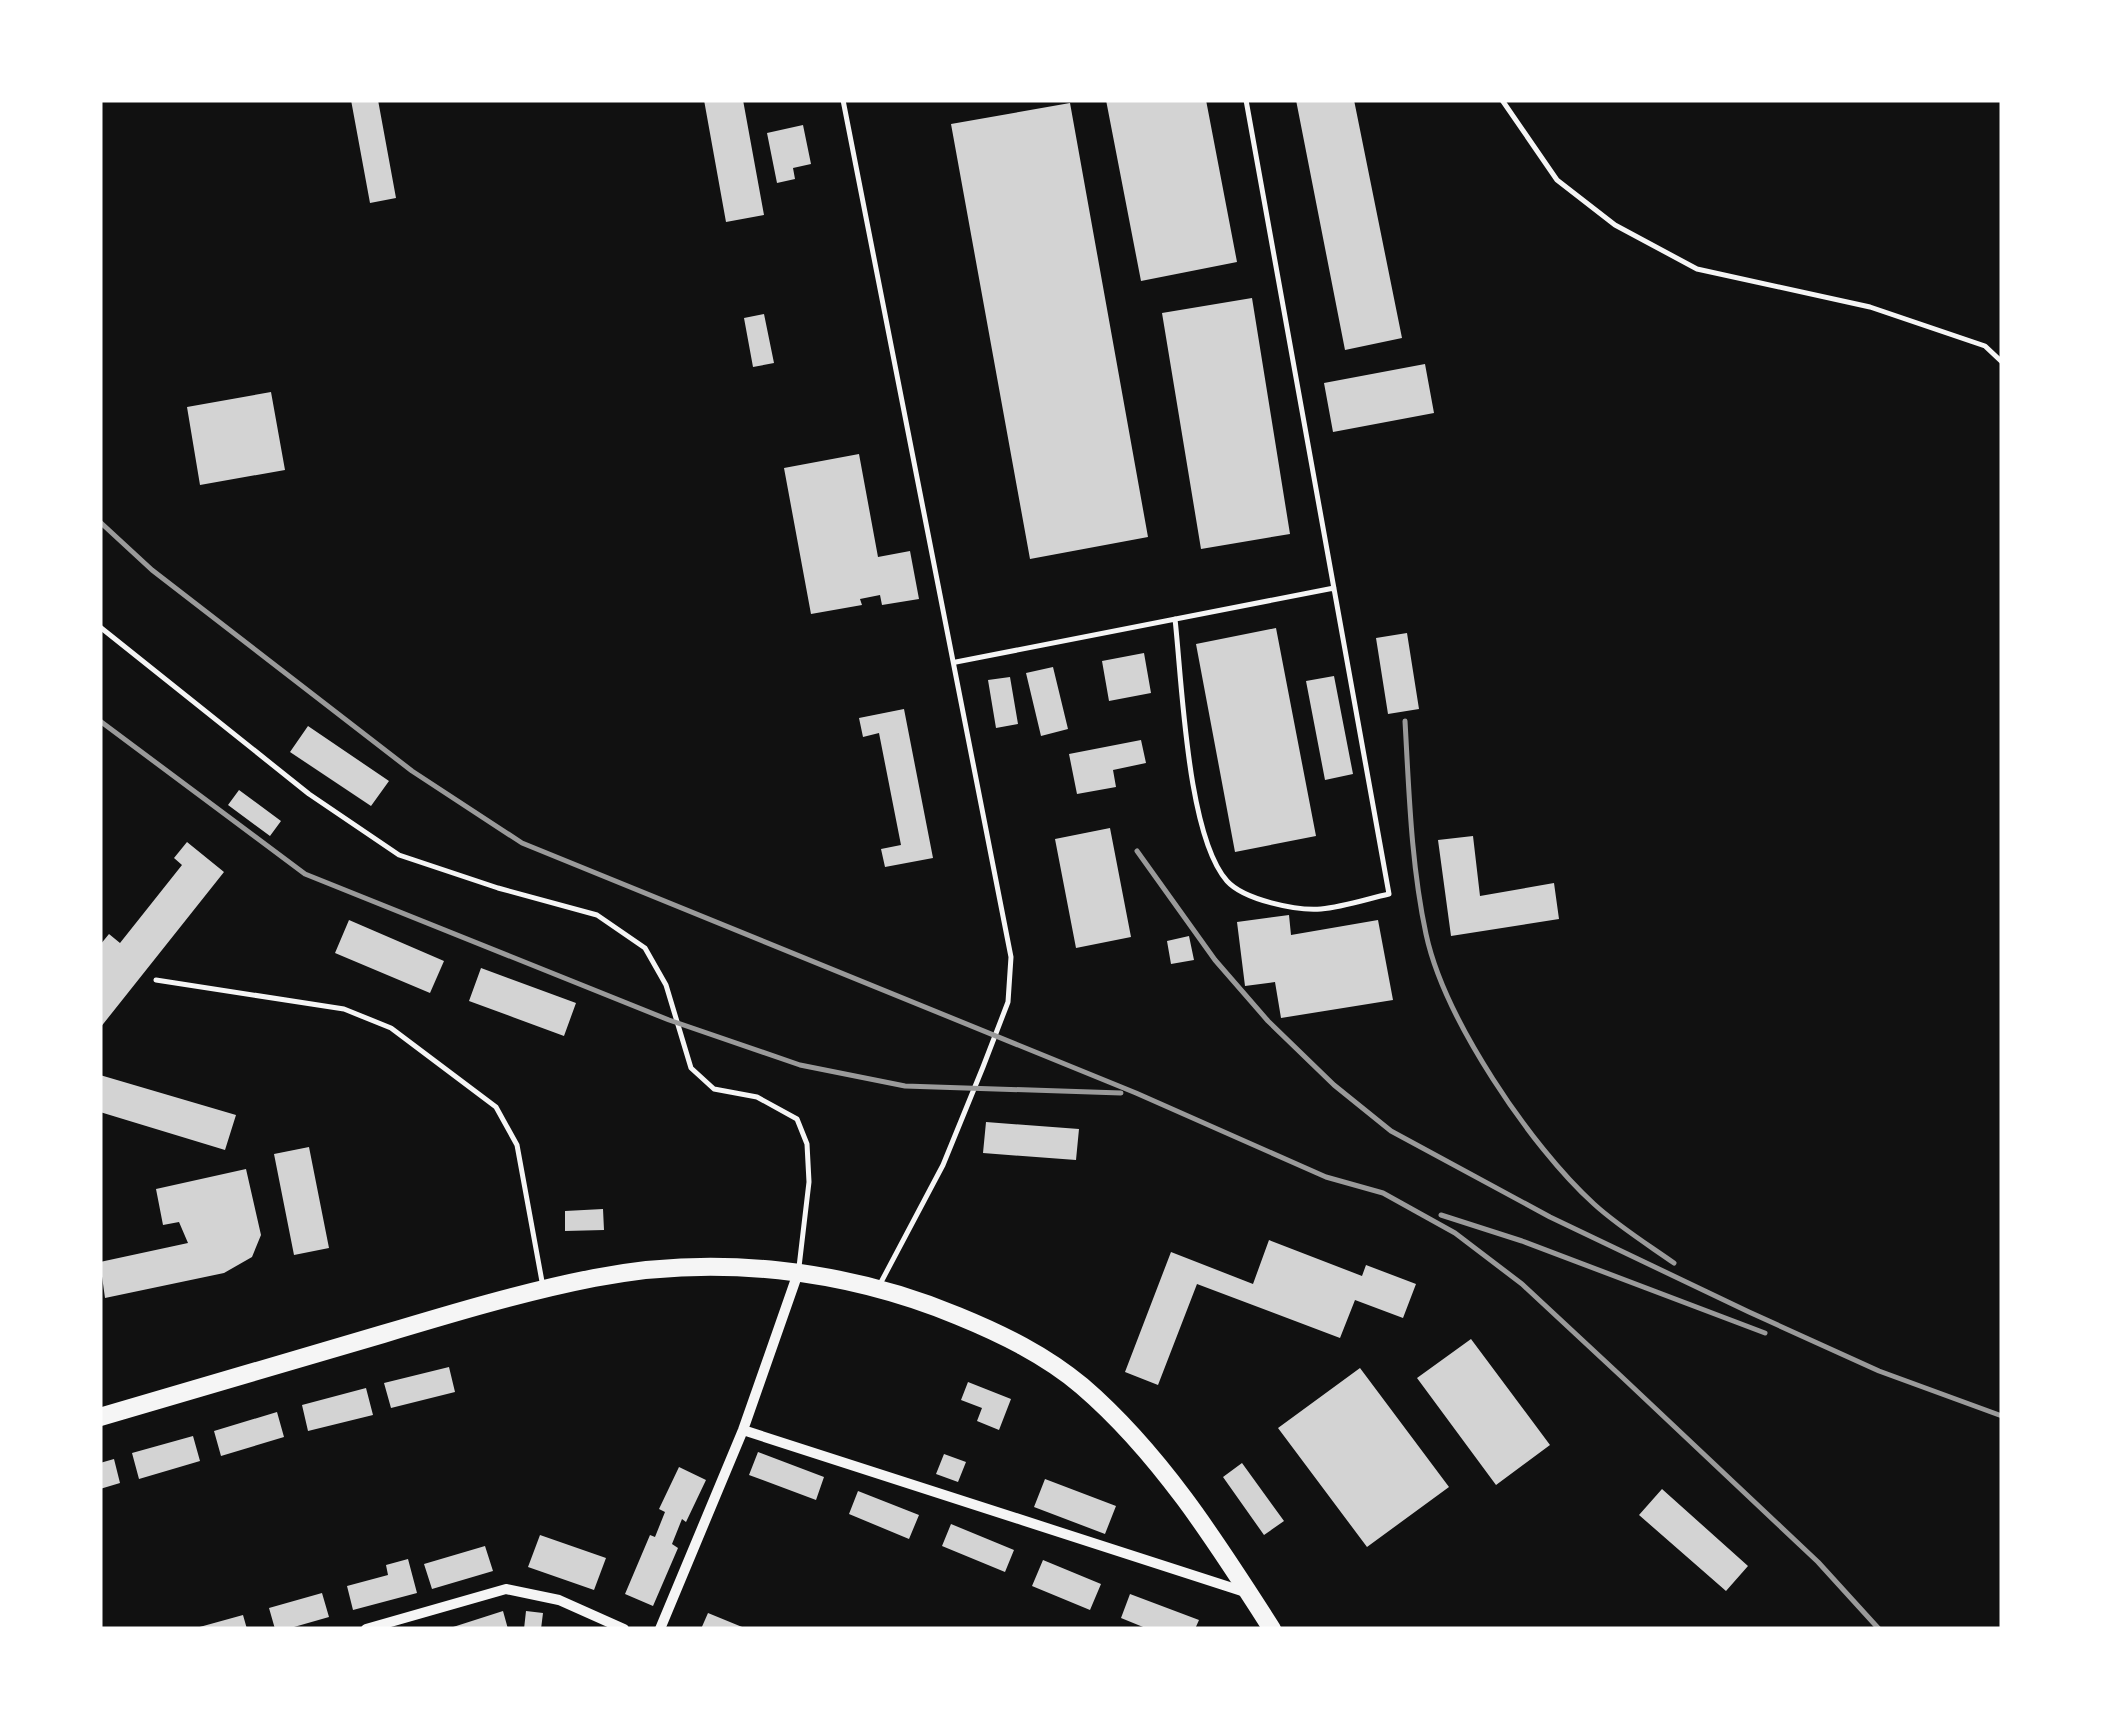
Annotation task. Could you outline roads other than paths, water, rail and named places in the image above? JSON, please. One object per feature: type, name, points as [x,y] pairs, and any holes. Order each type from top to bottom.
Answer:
[{"type":"highway","points":[[100,1417],[495,1301],[596,1278],[672,1268],[734,1266],[798,1273],[878,1288],[929,1304],[1042,1356],[1142,1442],[1272,1629]]},
{"type":"street","points":[[660,1629],[743,1430],[798,1273]]},
{"type":"street","points":[[743,1430],[1249,1593]]},
{"type":"street","points":[[366,1629],[506,1589],[559,1600],[624,1629]]},
{"type":"lane","points":[[844,100],[1011,958],[1008,1002],[943,1164],[878,1288]]},
{"type":"lane","points":[[1175,619],[1194,786],[1208,847],[1228,883],[1262,901],[1319,909],[1389,894],[1246,100]]},
{"type":"lane","points":[[1502,100],[1557,180],[1616,225],[1697,269],[1870,307],[1985,346],[2002,362]]},
{"type":"lane","points":[[956,662],[1334,588]]},
{"type":"lane","points":[[100,627],[309,794],[399,855],[597,915],[644,948],[666,984],[691,1068],[714,1089],[757,1097],[797,1119],[807,1144],[809,1182],[798,1273]]},
{"type":"lane","points":[[156,980],[344,1009],[390,1028],[496,1108],[517,1146],[544,1290]]},
{"type":"railway","points":[[100,522],[152,570],[412,771],[522,843],[1136,1093],[1326,1177],[1383,1193],[1455,1233],[1522,1284],[1623,1378],[1818,1562],[1879,1629]]},
{"type":"railway","points":[[100,721],[305,874],[669,1020],[800,1065],[905,1086],[1121,1093]]},
{"type":"railway","points":[[1405,721],[1411,828],[1421,908],[1436,967],[1451,1003],[1493,1079],[1543,1149],[1603,1212],[1674,1263]]},
{"type":"railway","points":[[1137,851],[1215,960],[1268,1021],[1334,1085],[1391,1131],[1550,1217],[1749,1312],[1879,1371],[2002,1416]]},
{"type":"railway","points":[[1441,1215],[1522,1241],[1765,1333]]}]
